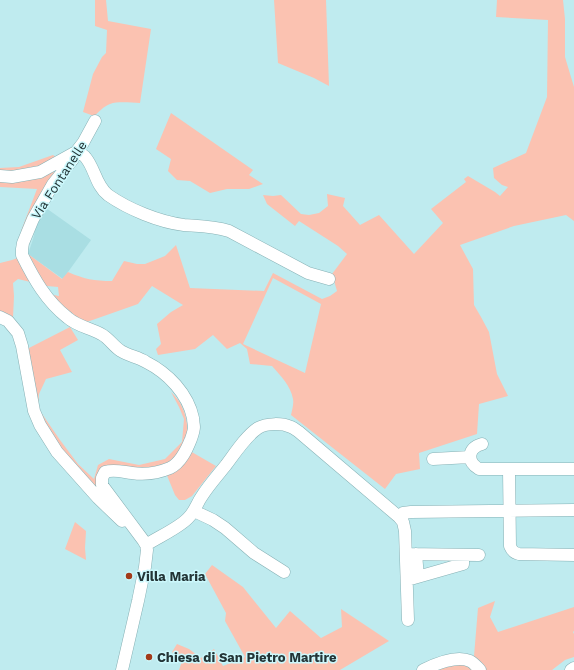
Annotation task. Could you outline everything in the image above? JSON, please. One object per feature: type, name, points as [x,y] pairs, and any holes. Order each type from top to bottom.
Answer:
[{"type":"street","name":"Via Fontanelle","points":[[95,121],[73,159],[53,184],[33,219],[23,243],[22,255],[42,291],[69,320],[103,335],[120,351],[156,367],[179,389],[188,402],[194,427],[192,438],[177,463],[172,467],[153,474],[111,470],[105,472],[102,478],[102,485],[146,545]]},
{"type":"street","points":[[0,176],[12,177],[40,172],[76,152],[86,157],[101,189],[106,194],[138,212],[160,220],[182,225],[220,228],[229,231],[308,273],[329,278]]},
{"type":"street","points":[[0,317],[8,321],[18,334],[22,346],[34,411],[40,425],[57,452],[116,516],[125,524],[133,526]]},
{"type":"street","points":[[122,670],[145,567],[147,555],[146,545],[189,518],[203,495],[243,443],[251,434],[259,428],[267,425],[284,425],[299,432],[403,522],[411,554],[412,579],[408,620]]},
{"type":"street","points":[[482,444],[474,448],[471,452],[470,458],[479,469],[574,469]]},
{"type":"street","points":[[433,459],[470,458]]},
{"type":"street","points":[[509,470],[510,546],[513,551],[519,554],[574,555]]},
{"type":"street","points":[[399,517],[403,513],[411,512],[574,510]]},
{"type":"street","points":[[194,511],[213,520],[225,528],[254,553],[284,572]]},
{"type":"street","points":[[411,554],[479,555]]},
{"type":"street","points":[[412,579],[463,564],[463,555]]},
{"type":"street","points":[[423,670],[433,665],[458,659],[470,661],[480,670]]},
{"type":"shaded area","points":[[95,0],[106,0],[108,21],[151,29],[140,103],[121,102],[110,104],[94,116],[83,112],[93,74],[102,57],[106,53],[107,30],[95,26]]},
{"type":"shaded area","points":[[274,0],[326,0],[329,86],[278,63]]},
{"type":"shaded area","points":[[497,0],[563,0],[565,19],[565,57],[574,87],[574,221],[566,215],[514,226],[460,245],[473,269],[474,305],[489,332],[497,374],[508,396],[479,404],[477,434],[419,453],[420,469],[396,474],[385,489],[291,415],[293,399],[285,381],[272,366],[250,364],[247,349],[240,343],[227,349],[213,335],[195,349],[158,355],[156,349],[161,344],[157,324],[171,312],[183,305],[152,286],[138,304],[84,323],[48,294],[59,296],[58,287],[18,279],[13,283],[13,318],[0,314],[0,263],[28,254],[62,279],[68,272],[89,279],[112,281],[124,261],[145,264],[165,256],[176,245],[190,288],[264,291],[273,273],[322,299],[337,291],[332,274],[347,254],[338,246],[299,221],[295,226],[267,204],[263,195],[281,195],[301,214],[309,215],[319,213],[328,206],[327,194],[345,198],[343,206],[360,225],[379,215],[414,254],[443,223],[431,209],[466,182],[464,179],[468,176],[500,196],[508,187],[502,185],[494,178],[493,168],[526,153],[547,97],[548,20],[496,17]],"holes":[[[273,278],[321,304],[305,373],[243,344]]]},
{"type":"shaded area","points":[[171,113],[253,170],[249,175],[263,184],[249,189],[227,189],[210,193],[190,181],[177,180],[168,171],[171,159],[156,149]]},
{"type":"shaded area","points":[[53,155],[56,157],[44,165],[0,173],[0,168],[19,167]]},
{"type":"shaded area","points":[[54,172],[55,177],[24,233],[21,231],[37,189],[0,187],[0,179]]},
{"type":"shaded area","points":[[46,208],[91,240],[63,279],[28,254],[36,227]]},
{"type":"shaded area","points":[[70,327],[78,340],[60,350],[72,372],[46,379],[39,394],[38,408],[78,464],[94,479],[98,465],[109,459],[139,465],[165,459],[182,442],[184,419],[171,392],[180,403],[186,417],[186,441],[179,453],[169,463],[157,470],[147,471],[110,467],[103,471],[96,479],[103,494],[120,516],[57,449],[35,408],[27,349]]},
{"type":"shaded area","points":[[190,451],[216,466],[192,496],[185,500],[179,500],[175,495],[166,473]]},
{"type":"shaded area","points":[[75,522],[86,531],[86,560],[65,549]]},
{"type":"shaded area","points":[[212,565],[243,587],[276,628],[290,611],[321,638],[342,627],[341,609],[389,641],[340,670],[179,670],[182,661],[172,652],[177,644],[189,649],[201,658],[214,649],[223,666],[245,657],[225,621],[226,613],[205,574]]},
{"type":"shaded area","points":[[495,601],[490,617],[498,632],[574,607],[574,657],[565,660],[552,670],[439,670],[474,656],[478,608]]},
{"type":"place","name":"Villa Maria","points":[[129,576]]},
{"type":"place","name":"Chiesa di San Pietro Martire","points":[[149,657]]}]
